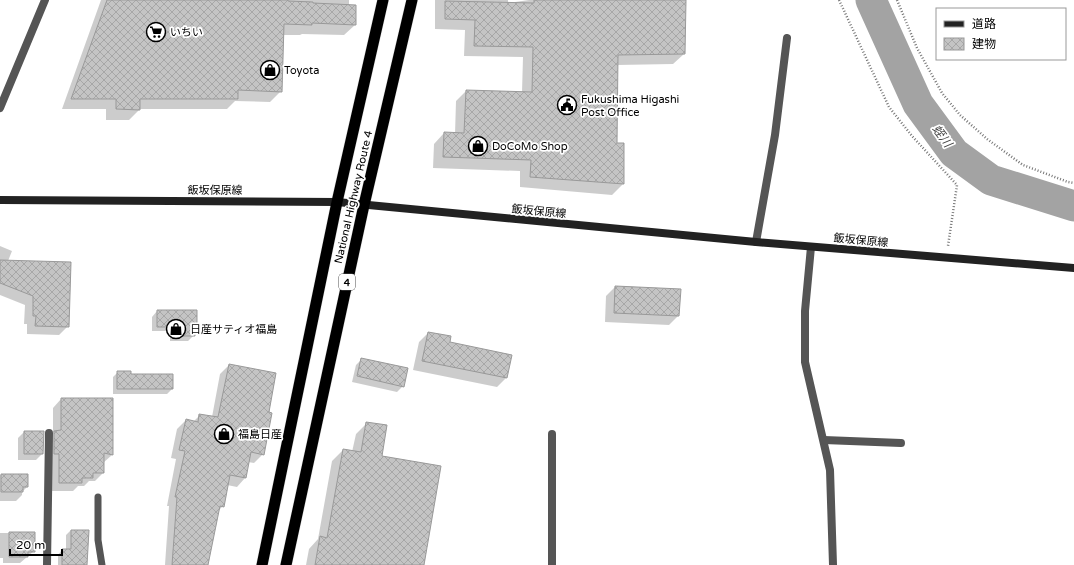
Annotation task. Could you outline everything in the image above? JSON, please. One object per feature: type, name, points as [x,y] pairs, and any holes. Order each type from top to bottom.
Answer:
[{"type":"highway","name":"National Highway Route 4","points":[[262,565],[337,202],[383,0]]},
{"type":"highway","name":"National Highway Route 4","points":[[286,565],[364,205],[412,0]]},
{"type":"main road","name":"飯坂保原線","points":[[0,200],[337,202],[811,247],[946,259],[1074,268]]},
{"type":"street","points":[[0,108],[45,0]]},
{"type":"street","points":[[756,242],[775,135],[787,38]]},
{"type":"street","points":[[811,247],[805,311],[805,362],[815,412],[824,440],[830,470],[834,565]]},
{"type":"street","points":[[47,565],[49,433]]},
{"type":"street","points":[[552,434],[552,565]]},
{"type":"street","points":[[824,440],[901,443]]},
{"type":"lane","points":[[98,497],[98,540],[102,565]]},
{"type":"path","points":[[839,0],[889,107],[912,136],[957,185],[946,259]]},
{"type":"path","points":[[897,0],[917,48],[942,92],[960,115],[987,139],[1023,165],[1074,183]]},
{"type":"building","points":[[107,0],[288,0],[356,5],[356,25],[312,23],[312,25],[284,24],[282,92],[238,90],[238,99],[140,99],[140,110],[116,109],[116,99],[71,99]]},
{"type":"building","points":[[534,0],[686,0],[685,54],[618,55],[617,143],[624,143],[624,184],[530,177],[531,160],[443,157],[444,132],[464,133],[466,90],[532,92],[533,47],[474,46],[475,20],[445,19],[445,1],[534,3]]},
{"type":"building","points":[[0,260],[71,262],[69,327],[35,326],[36,316],[33,316],[33,296],[0,283]]},
{"type":"building","points":[[615,286],[681,289],[679,316],[614,313]]},
{"type":"building","points":[[157,310],[197,310],[197,327],[195,327],[195,336],[175,336],[175,327],[157,327]]},
{"type":"building","points":[[428,332],[451,336],[450,342],[512,355],[507,378],[422,361]]},
{"type":"building","points":[[361,358],[408,368],[404,387],[357,376]]},
{"type":"building","points":[[229,364],[276,373],[269,412],[272,413],[264,455],[251,452],[246,478],[230,475],[224,507],[220,506],[208,565],[172,565],[177,497],[175,497],[185,451],[179,450],[186,419],[198,422],[199,414],[218,417]]},
{"type":"building","points":[[117,371],[131,371],[131,374],[173,374],[173,389],[117,389]]},
{"type":"building","points":[[61,398],[113,398],[113,455],[104,453],[104,473],[93,473],[93,478],[82,478],[82,483],[59,483],[59,454],[54,454],[54,431],[61,430]]},
{"type":"building","points":[[366,422],[387,425],[382,456],[441,466],[424,565],[315,565],[320,536],[327,538],[343,449],[361,452]]},
{"type":"building","points":[[24,431],[44,431],[43,454],[24,454]]},
{"type":"building","points":[[1,474],[28,474],[28,487],[23,487],[23,492],[1,492]]},
{"type":"building","points":[[71,530],[89,530],[87,565],[62,565],[62,549],[71,549]]},
{"type":"building","points":[[9,532],[35,532],[35,552],[28,552],[28,557],[9,557]]},
{"type":"waterway","name":"蛭川","points":[[871,0],[918,104],[954,153],[991,180],[1074,206]]},
{"type":"place","name":"いちい","points":[[156,32]]},
{"type":"place","name":"Toyota","points":[[270,70]]},
{"type":"place","name":"Fukushima Higashi Post Office","points":[[567,105]]},
{"type":"place","name":"DoCoMo Shop","points":[[478,146]]},
{"type":"place","name":"日産サティオ福島","points":[[176,329]]},
{"type":"place","name":"福島日産","points":[[224,434]]}]
